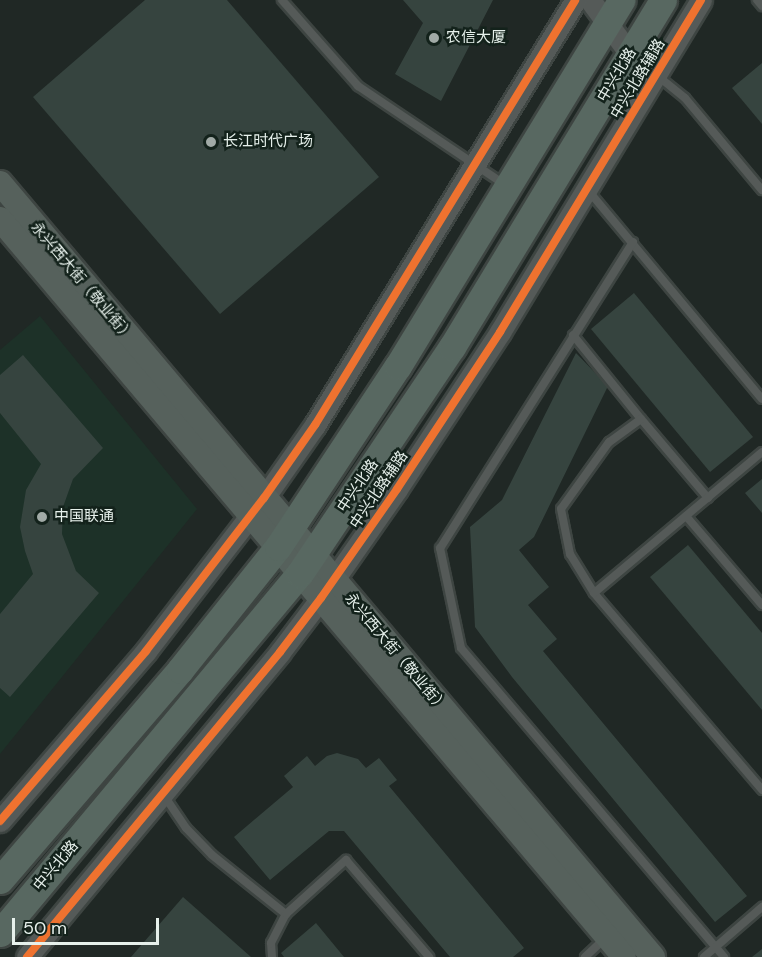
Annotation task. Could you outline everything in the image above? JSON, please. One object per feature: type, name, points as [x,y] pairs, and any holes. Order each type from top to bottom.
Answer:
[{"type":"main road","name":"中兴北路","points":[[0,933],[306,563],[452,347],[663,0]]},
{"type":"main road","points":[[0,880],[180,670],[284,538],[398,366],[615,11]]},
{"type":"main road","name":"永兴西大街（敬业街）","points":[[0,183],[258,506],[624,957]]},
{"type":"main road","name":"永兴西大街（敬业街）","points":[[0,219],[258,506]]},
{"type":"main road","name":"永兴西大街（敬业街）","points":[[327,589],[653,957]]},
{"type":"street","points":[[0,821],[146,651],[258,506],[315,425],[575,0]]},
{"type":"street","points":[[590,0],[615,11],[630,54]]},
{"type":"street","name":"中兴北路辅路","points":[[27,957],[163,794],[327,589],[397,489],[493,342],[701,0]]},
{"type":"lane","points":[[282,0],[358,86],[508,187]]},
{"type":"lane","points":[[757,0],[762,6]]},
{"type":"lane","points":[[630,54],[685,98],[762,190]]},
{"type":"lane","points":[[587,189],[762,399]]},
{"type":"lane","points":[[633,242],[440,548],[460,648],[724,957]]},
{"type":"lane","points":[[573,335],[708,498]]},
{"type":"lane","points":[[641,419],[609,442],[561,509],[570,554],[594,593],[760,783]]},
{"type":"lane","points":[[594,593],[762,452]]},
{"type":"lane","points":[[686,516],[762,605]]},
{"type":"lane","points":[[163,794],[186,828],[212,855],[286,914]]},
{"type":"lane","points":[[272,957],[271,943],[286,914],[346,860],[429,957]]},
{"type":"lane","points":[[704,957],[762,907]]},
{"type":"lane","points":[[585,957],[607,937]]},
{"type":"shaded area","points":[[40,316],[197,509],[0,754],[0,350]]},
{"type":"building","name":"长江时代广场","points":[[145,0],[227,0],[379,177],[220,314],[33,97]]},
{"type":"building","points":[[403,0],[493,0],[441,101],[395,74],[423,23]]},
{"type":"building","points":[[762,63],[762,124],[732,88]]},
{"type":"building","points":[[634,293],[753,437],[710,472],[591,329]]},
{"type":"building","points":[[576,353],[608,386],[534,537],[519,550],[549,587],[528,605],[557,639],[543,651],[747,896],[715,922],[512,677],[475,627],[470,527],[502,500]]},
{"type":"building","name":"中国联通","points":[[23,355],[103,448],[73,479],[63,507],[62,534],[76,571],[99,593],[10,697],[0,688],[0,614],[33,574],[20,527],[26,490],[41,464],[0,413],[0,375]]},
{"type":"building","points":[[762,479],[762,513],[745,493]]},
{"type":"building","points":[[688,545],[762,633],[762,710],[650,577]]},
{"type":"building","points":[[337,753],[358,759],[366,768],[379,758],[397,780],[389,786],[524,948],[513,957],[450,957],[344,831],[329,831],[270,880],[234,837],[293,787],[284,776],[307,756],[315,766],[327,756]]},
{"type":"building","points":[[183,897],[251,957],[131,957]]},
{"type":"building","points":[[316,923],[344,957],[284,957],[281,953]]},
{"type":"building","points":[[762,949],[762,957],[752,957]]},
{"type":"cycle path","points":[[0,821],[146,651],[264,498],[315,425],[575,0]]},
{"type":"cycle path","points":[[27,957],[280,652],[321,598],[397,489],[500,332],[701,0]]},
{"type":"place","name":"农信大厦","points":[[434,38]]},
{"type":"place","name":"长江时代广场","points":[[211,142]]},
{"type":"place","name":"中国联通","points":[[42,517]]}]
